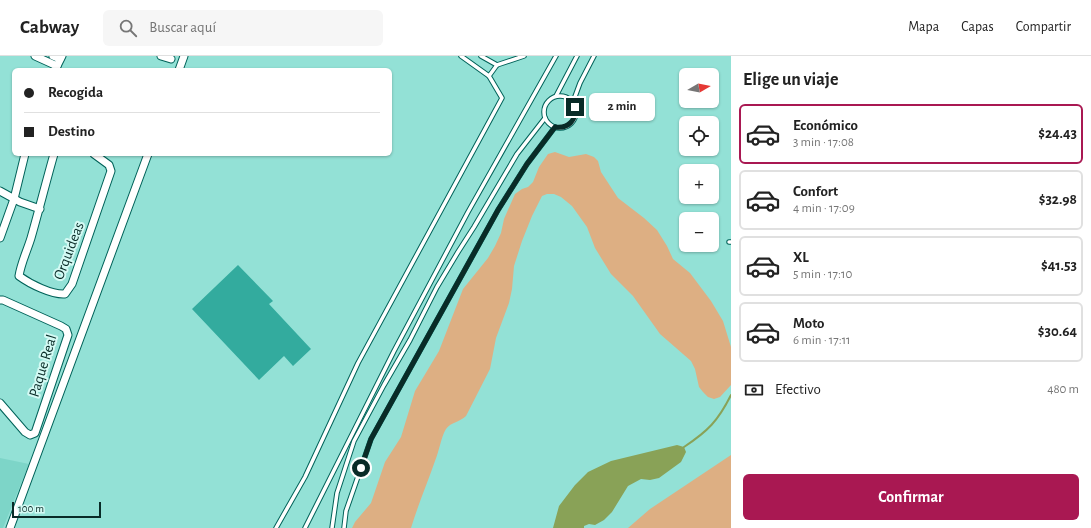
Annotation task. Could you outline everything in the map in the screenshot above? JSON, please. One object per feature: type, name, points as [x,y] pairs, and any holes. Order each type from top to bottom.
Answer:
[{"type":"street","points":[[35,56],[58,63]]},
{"type":"street","points":[[53,56],[58,63]]},
{"type":"street","points":[[161,56],[171,59]]},
{"type":"street","points":[[180,68],[184,56]]},
{"type":"street","points":[[0,238],[16,200],[24,156]]},
{"type":"street","name":"Orquideas","points":[[53,156],[40,208],[19,276],[57,294],[66,294],[72,284],[111,171],[109,165],[97,156]]},
{"type":"street","points":[[10,528],[147,156]]},
{"type":"street","points":[[0,191],[16,200],[26,202],[40,208]]},
{"type":"street","name":"Paque Real","points":[[0,300],[61,326],[66,329],[68,336],[35,434],[30,435],[25,432],[0,403]]},
{"type":"lane","points":[[276,528],[305,477],[358,363],[502,98],[489,76],[461,56]]},
{"type":"lane","points":[[481,56],[497,65]]},
{"type":"lane","points":[[489,76],[497,65],[524,56]]},
{"type":"lane","points":[[305,528],[394,351],[468,212],[556,56]]},
{"type":"lane","points":[[332,528],[337,493],[354,441],[410,340],[437,287],[517,154],[545,118],[545,107],[547,102],[556,96],[577,56]]},
{"type":"lane","points":[[545,118],[555,127],[565,127],[573,121],[576,112],[573,102],[580,83],[594,56]]},
{"type":"lane","points":[[556,96],[566,97],[573,102]]},
{"type":"lane","points":[[344,528],[346,511],[371,439],[498,210],[527,164],[555,127]]},
{"type":"shaded area","points":[[555,152],[569,157],[586,154],[594,157],[598,161],[601,172],[618,198],[657,230],[673,259],[690,273],[711,301],[723,321],[731,347],[731,385],[720,397],[714,399],[708,397],[703,392],[699,387],[695,369],[691,361],[660,334],[633,296],[611,274],[595,248],[587,227],[572,206],[561,197],[554,194],[547,194],[542,196],[522,241],[514,266],[509,303],[496,338],[490,369],[466,416],[450,425],[444,432],[411,528],[352,528],[355,522],[371,503],[385,462],[401,437],[415,391],[439,351],[463,289],[488,258],[495,246],[501,233],[504,219],[515,194],[528,187],[533,182],[539,167],[548,154]]},
{"type":"shaded area","points":[[677,445],[684,447],[686,452],[681,462],[659,478],[650,480],[641,479],[628,486],[612,512],[604,520],[595,525],[589,524],[584,526],[584,528],[553,528],[559,506],[575,485],[588,472],[611,461]]},
{"type":"shaded area","points":[[731,455],[731,528],[628,528],[650,509]]},
{"type":"shaded area","points":[[0,458],[29,464],[3,528],[0,528]]},
{"type":"building","points":[[238,265],[273,301],[269,304],[311,349],[293,366],[284,356],[259,380],[192,309]]},
{"type":"waterway","points":[[684,447],[700,436],[712,425],[722,412],[731,395]]},
{"type":"route","points":[[361,468],[371,439],[498,210],[527,164],[555,127],[565,127],[573,121],[576,112],[575,107]]}]
